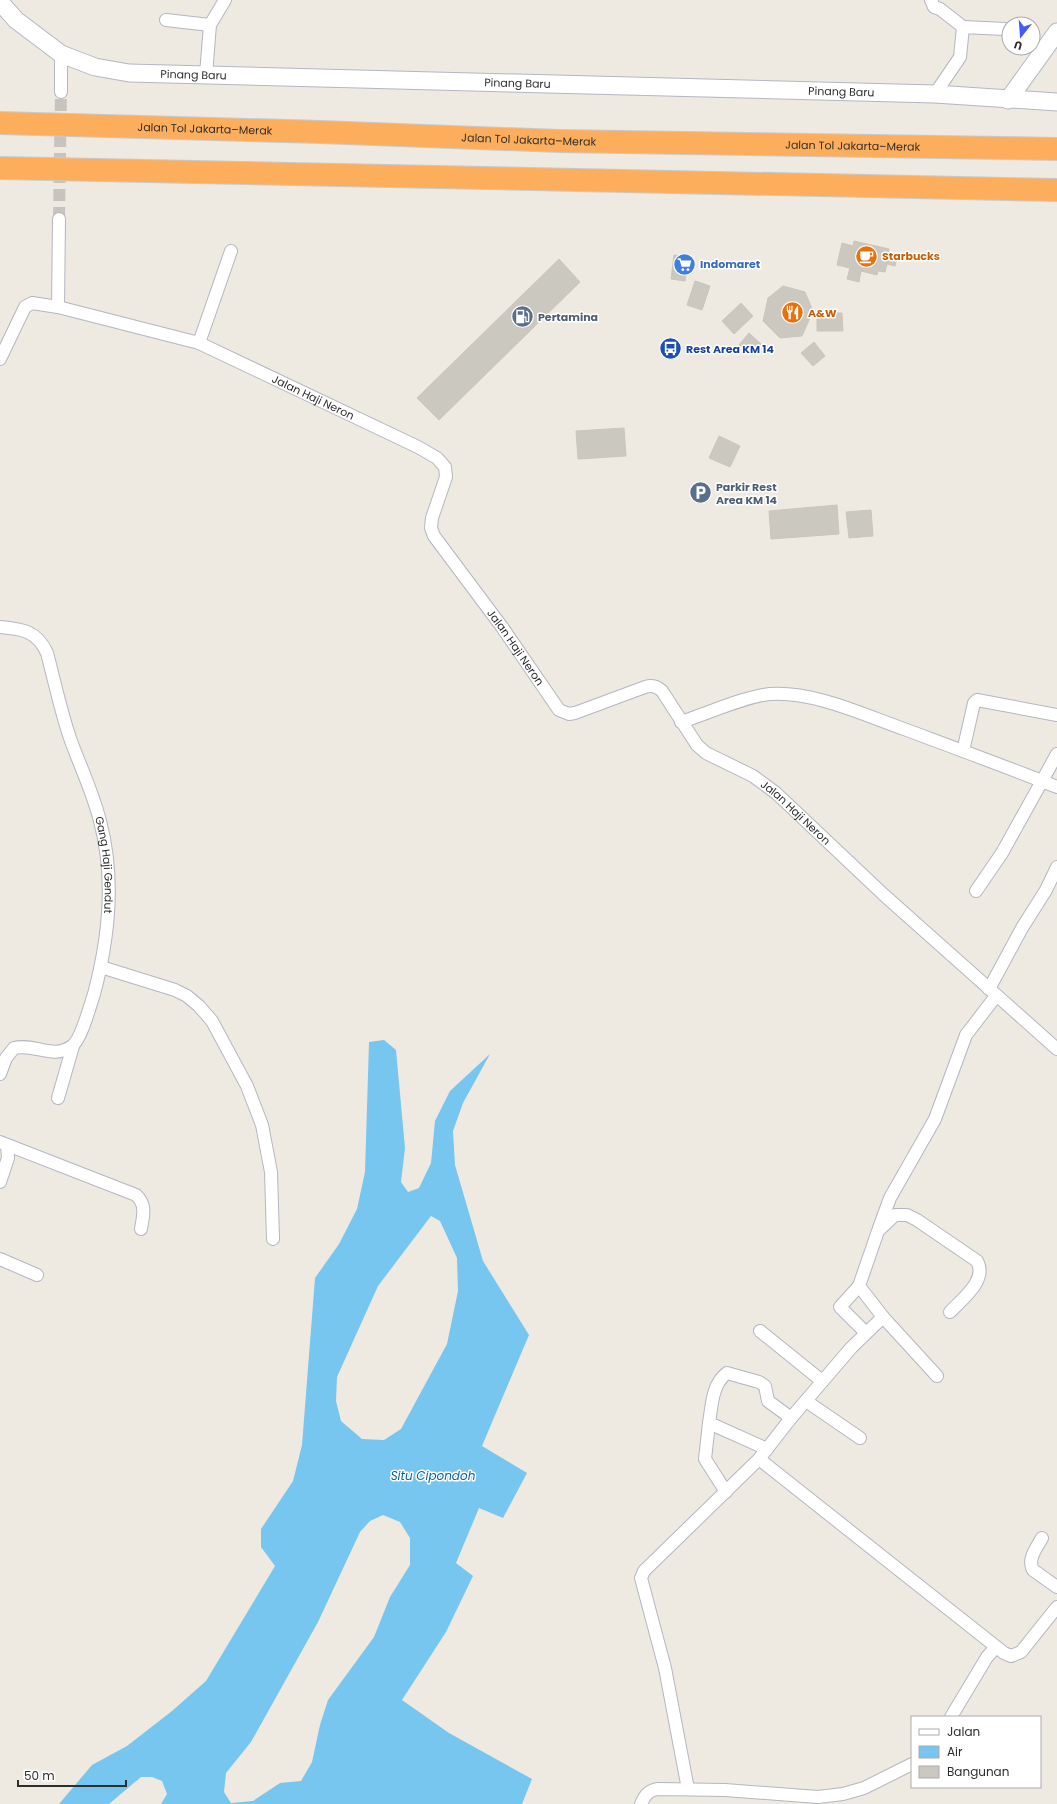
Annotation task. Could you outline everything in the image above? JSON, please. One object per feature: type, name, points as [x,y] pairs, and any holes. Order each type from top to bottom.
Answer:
[{"type":"highway","name":"Jalan Tol Jakarta–Merak","points":[[0,123],[320,132],[559,141],[1057,149]]},
{"type":"highway","points":[[0,168],[1057,190]]},
{"type":"main road","name":"Pinang Baru","points":[[0,2],[16,20],[61,54],[95,67],[129,73],[935,94],[1008,100],[1057,102]]},
{"type":"main road","points":[[1008,100],[1046,50],[1057,32]]},
{"type":"street","points":[[206,74],[210,25],[225,0]]},
{"type":"street","points":[[931,0],[934,8],[940,9],[963,27],[1001,29]]},
{"type":"street","points":[[166,20],[210,25]]},
{"type":"street","points":[[935,94],[960,57],[963,27]]},
{"type":"street","points":[[61,54],[61,92]]},
{"type":"street","points":[[55,307],[59,219]]},
{"type":"street","points":[[199,343],[231,251]]},
{"type":"street","name":"Jalan Haji Neron","points":[[1,356],[25,307],[32,303],[55,307],[199,343],[319,398],[418,446],[437,458],[445,467],[446,477],[432,518],[431,528],[434,536],[502,627],[554,704],[564,712],[575,713],[651,685],[662,691],[697,745],[706,754],[753,776],[776,793],[992,993],[1057,1049]]},
{"type":"street","name":"Gang Haji Gendut","points":[[0,627],[18,629],[30,633],[43,644],[48,654],[71,740],[90,788],[100,822],[106,856],[108,903],[106,936],[101,967],[89,1012],[73,1046],[58,1098]]},
{"type":"street","points":[[681,722],[770,694],[796,696],[839,706],[1057,787]]},
{"type":"street","points":[[963,751],[974,703],[977,700],[1057,715]]},
{"type":"street","points":[[976,891],[1002,853],[1057,754]]},
{"type":"street","points":[[866,1333],[840,1307],[860,1286],[890,1198],[935,1119],[966,1035],[992,993],[1022,928],[1046,890],[1057,867]]},
{"type":"street","points":[[101,967],[175,990],[187,996],[200,1006],[212,1021],[247,1086],[262,1125],[271,1172],[274,1239]]},
{"type":"street","points":[[0,1074],[6,1058],[14,1048],[23,1046],[51,1052],[62,1052],[73,1046]]},
{"type":"street","points":[[0,1182],[8,1158],[3,1143]]},
{"type":"street","points":[[3,1143],[136,1195],[142,1200],[144,1208],[141,1229]]},
{"type":"street","points":[[878,1230],[895,1215],[907,1215],[917,1220],[977,1261],[980,1266],[980,1277],[950,1312]]},
{"type":"street","points":[[0,1259],[37,1275]]},
{"type":"street","points":[[860,1286],[883,1317],[937,1376]]},
{"type":"street","points":[[688,1789],[665,1668],[641,1578],[644,1571],[650,1564],[726,1492],[763,1454],[822,1381],[851,1348],[883,1317]]},
{"type":"street","points":[[760,1331],[822,1381]]},
{"type":"street","points":[[726,1492],[705,1459],[709,1423],[716,1387],[720,1378],[727,1373],[759,1382],[765,1386],[768,1401],[791,1418]]},
{"type":"street","points":[[806,1401],[860,1438]]},
{"type":"street","points":[[709,1423],[763,1454],[996,1647],[1011,1656],[1021,1652],[1057,1607]]},
{"type":"street","points":[[1042,1538],[1032,1556],[1030,1563],[1033,1570],[1057,1588]]},
{"type":"street","points":[[952,1716],[987,1657],[996,1647]]},
{"type":"street","points":[[641,1804],[644,1797],[650,1791],[657,1789],[725,1790],[818,1797],[843,1794],[864,1788],[911,1764]]},
{"type":"water","name":"Situ Cipondoh","points":[[384,1040],[396,1050],[405,1148],[401,1182],[408,1192],[419,1188],[431,1163],[435,1121],[450,1091],[490,1054],[463,1103],[453,1131],[455,1165],[483,1261],[529,1335],[482,1446],[527,1473],[503,1518],[479,1508],[456,1563],[473,1576],[446,1632],[402,1700],[449,1733],[532,1779],[522,1804],[161,1804],[167,1794],[162,1781],[152,1777],[141,1777],[109,1804],[59,1804],[92,1765],[127,1746],[172,1711],[206,1681],[275,1566],[261,1547],[261,1529],[293,1481],[302,1445],[315,1278],[339,1244],[357,1209],[365,1172],[369,1042]],"holes":[[[431,1216],[440,1221],[457,1258],[458,1291],[447,1344],[401,1429],[384,1440],[362,1439],[341,1421],[336,1401],[337,1377],[378,1286]],[[383,1515],[400,1522],[410,1538],[410,1565],[390,1597],[374,1637],[328,1700],[320,1725],[312,1762],[301,1781],[280,1783],[253,1801],[231,1803],[224,1792],[226,1773],[251,1742],[318,1622],[360,1532],[370,1521]]]},
{"type":"building","points":[[854,241],[889,249],[888,254],[897,257],[895,266],[887,264],[885,272],[878,271],[877,275],[861,271],[859,282],[847,279],[850,268],[837,265],[842,243],[853,246]]},
{"type":"building","points":[[674,255],[689,257],[685,281],[671,279]]},
{"type":"building","name":"Pertamina","points":[[559,259],[580,282],[439,420],[417,398]]},
{"type":"building","points":[[695,281],[710,286],[702,310],[687,305]]},
{"type":"building","points":[[783,286],[805,292],[813,311],[802,336],[780,338],[763,321],[768,298]]},
{"type":"building","points":[[741,303],[753,316],[734,334],[722,321]]},
{"type":"building","points":[[817,313],[842,313],[843,331],[817,331]]},
{"type":"building","points":[[749,333],[761,344],[752,355],[739,345]]},
{"type":"building","points":[[814,342],[825,356],[813,366],[801,353]]},
{"type":"building","points":[[624,428],[626,456],[578,459],[576,431]]},
{"type":"building","points":[[719,436],[740,446],[730,467],[709,458]]},
{"type":"building","points":[[837,505],[839,534],[771,539],[769,511]]},
{"type":"building","points":[[871,510],[873,536],[849,538],[846,512]]},
{"type":"tunnel","points":[[59,219],[61,92]]},
{"type":"place","name":"Starbucks","points":[[866,256]]},
{"type":"place","name":"Indomaret","points":[[685,264]]},
{"type":"place","name":"A&W","points":[[793,313]]},
{"type":"place","name":"Pertamina","points":[[523,317]]},
{"type":"place","name":"Rest Area KM 14","points":[[671,349]]},
{"type":"place","name":"Parkir Rest Area KM 14","points":[[700,493]]}]
